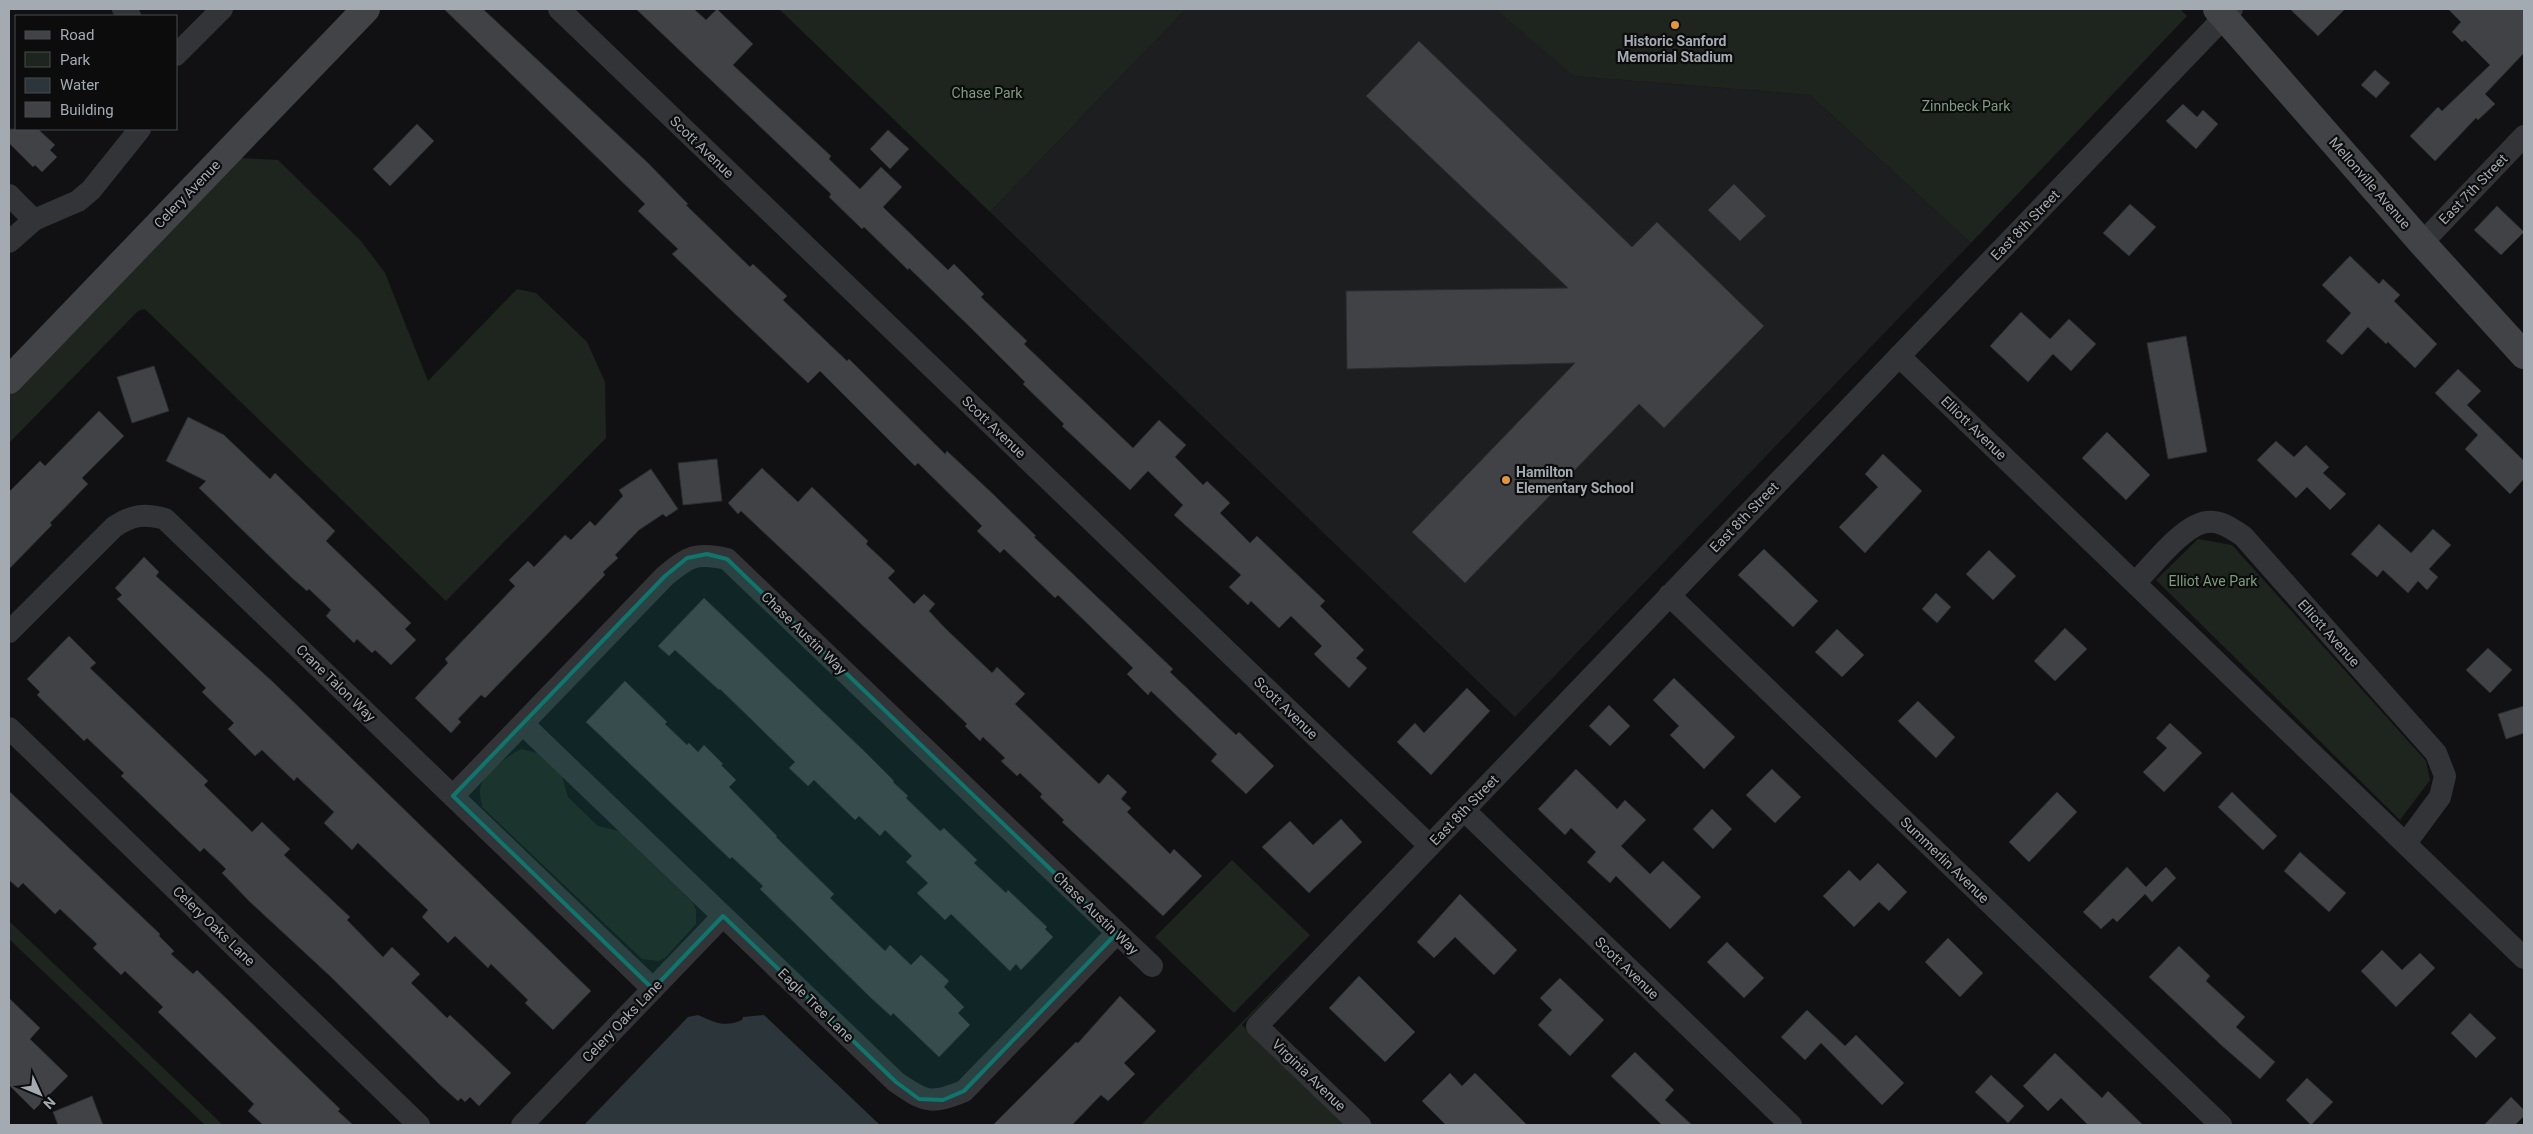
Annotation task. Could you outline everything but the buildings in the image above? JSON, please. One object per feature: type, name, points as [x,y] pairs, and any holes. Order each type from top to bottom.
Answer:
[{"type":"main road","name":"Celery Avenue","points":[[9,380],[366,9]]},
{"type":"main road","name":"Mellonville Avenue","points":[[2224,11],[2422,243],[2524,355]]},
{"type":"street","points":[[178,53],[222,9]]},
{"type":"street","name":"Scott Avenue","points":[[558,9],[1430,846]]},
{"type":"street","name":"East 8th Street","points":[[1257,1026],[1899,356],[2224,11]]},
{"type":"street","points":[[9,242],[34,220],[78,202],[91,190],[139,130]]},
{"type":"street","name":"East 7th Street","points":[[2422,243],[2524,136]]},
{"type":"street","points":[[9,195],[34,220]]},
{"type":"street","name":"Elliott Avenue","points":[[1899,356],[2136,582],[2524,958]]},
{"type":"street","name":"Crane Talon Way","points":[[9,632],[114,527],[130,516],[149,515],[165,519],[653,989]]},
{"type":"street","name":"Elliott Avenue","points":[[2136,582],[2187,530],[2207,522],[2227,525],[2243,536],[2436,753],[2445,776],[2440,798],[2406,843]]},
{"type":"street","name":"Chase Austin Way","points":[[453,796],[665,576],[687,558],[707,554],[727,558],[1152,966]]},
{"type":"street","name":"Summerlin Avenue","points":[[1669,596],[2221,1125]]},
{"type":"street","name":"Eagle Tree Lane","points":[[523,724],[896,1082],[919,1099],[943,1100],[964,1091],[1117,933]]},
{"type":"street","name":"Celery Oaks Lane","points":[[9,728],[419,1125]]},
{"type":"street","name":"Scott Avenue","points":[[1464,810],[1791,1125]]},
{"type":"street","name":"Celery Oaks Lane","points":[[522,1125],[722,916]]},
{"type":"street","name":"Virginia Avenue","points":[[1257,1026],[1360,1125]]},
{"type":"highlighted area","points":[[707,554],[727,559],[1117,933],[964,1091],[943,1100],[919,1099],[896,1082],[723,916],[653,989],[453,796],[665,576],[687,558]]},
{"type":"shaded area","name":"Hamilton Elementary School","points":[[1186,9],[1495,9],[1575,76],[1810,95],[1971,243],[1515,717],[990,212]]},
{"type":"green space","name":"Chase Park","points":[[779,9],[1186,9],[990,212]]},
{"type":"green space","name":"Zinnbeck Park","points":[[1495,9],[2180,9],[2187,16],[1971,243],[1810,95],[1574,76]]},
{"type":"green space","points":[[239,158],[278,160],[361,241],[385,273],[428,381],[517,289],[536,293],[587,342],[605,382],[606,438],[446,601],[145,309],[138,311],[9,443],[9,396]]},
{"type":"green space","name":"Elliot Ave Park","points":[[2198,539],[2232,545],[2426,761],[2430,780],[2400,820],[2156,580]]},
{"type":"green space","points":[[521,749],[538,753],[562,776],[568,797],[598,826],[619,831],[693,903],[696,910],[696,924],[665,958],[658,961],[642,959],[482,807],[480,789],[485,778],[500,763]]},
{"type":"green space","points":[[1232,860],[1310,935],[1234,1013],[1155,937]]},
{"type":"green space","points":[[9,921],[223,1125],[205,1125],[9,939]]},
{"type":"green space","points":[[1306,957],[1242,1025],[1346,1125],[1141,1125]]},
{"type":"water","points":[[698,1015],[714,1022],[730,1024],[742,1020],[743,1017],[764,1015],[880,1125],[584,1125],[688,1017]]},
{"type":"place","name":"Historic Sanford Memorial Stadium","points":[[1675,25]]},
{"type":"place","name":"Hamilton Elementary School","points":[[1506,480]]}]
